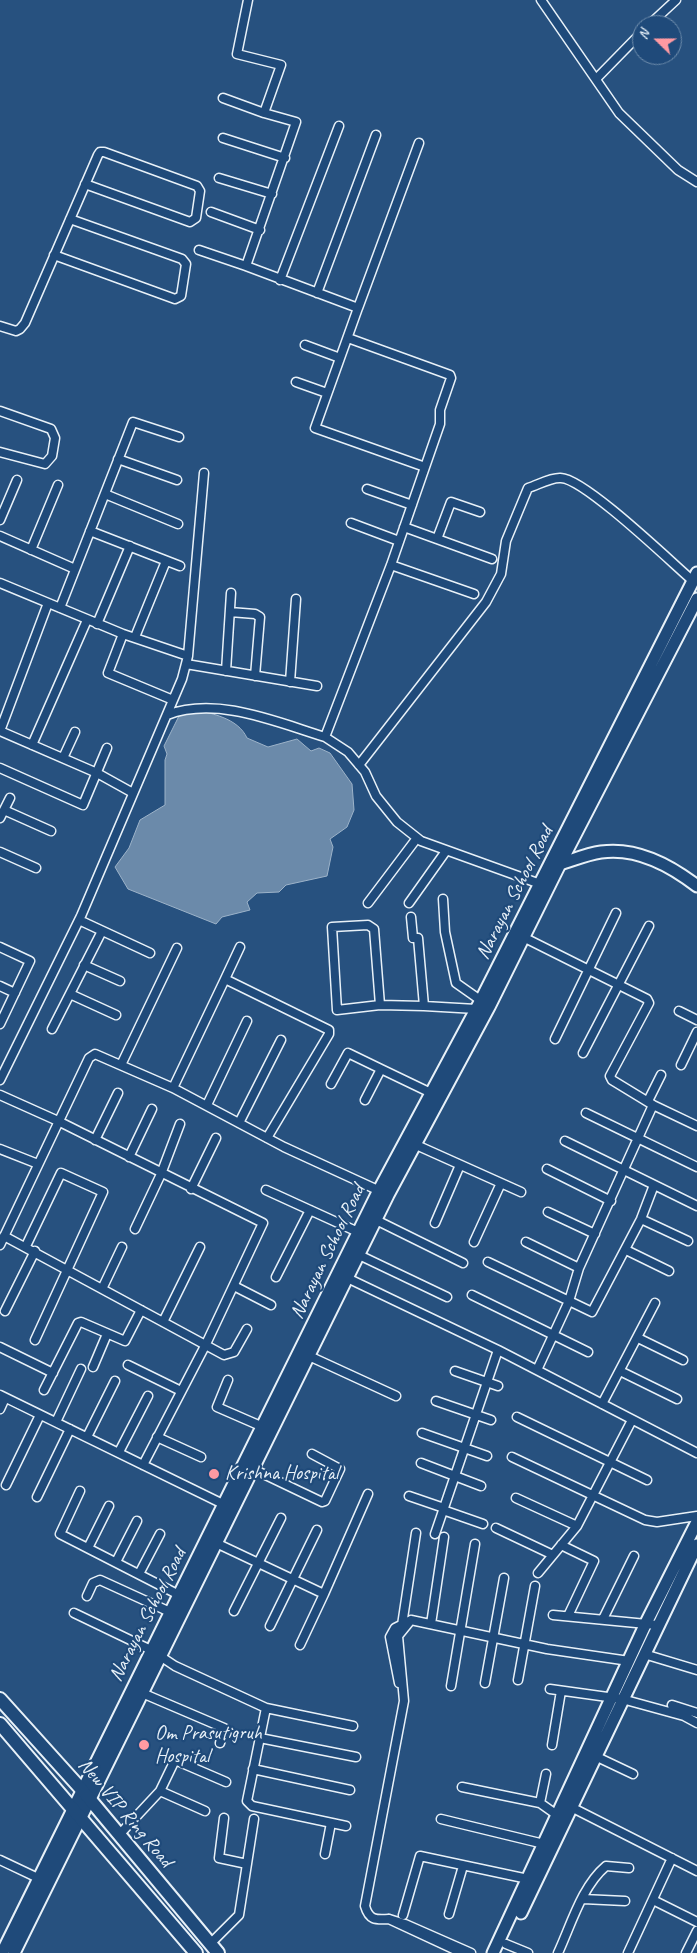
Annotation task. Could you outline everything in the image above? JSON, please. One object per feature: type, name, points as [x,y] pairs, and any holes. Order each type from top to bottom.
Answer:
[{"type":"main road","name":"New VIP Ring Road","points":[[0,1699],[86,1794],[214,1948]]},
{"type":"main road","name":"New VIP Ring Road","points":[[0,1724],[77,1812],[192,1952]]},
{"type":"street","points":[[248,0],[237,54],[281,66],[264,113]]},
{"type":"street","points":[[541,0],[626,120],[678,170],[697,182]]},
{"type":"street","points":[[660,15],[676,0]]},
{"type":"street","points":[[596,78],[632,42]]},
{"type":"street","points":[[223,98],[296,122],[246,266]]},
{"type":"street","points":[[280,280],[339,126]]},
{"type":"street","points":[[317,293],[376,134]]},
{"type":"street","points":[[223,138],[285,158]]},
{"type":"street","points":[[419,143],[327,393],[316,428],[425,467]]},
{"type":"street","points":[[0,326],[16,331],[23,326],[85,184],[98,155],[104,152],[197,186],[200,191],[196,218],[190,222],[85,184]]},
{"type":"street","points":[[219,178],[272,194]]},
{"type":"street","points":[[211,212],[260,230]]},
{"type":"street","points":[[54,255],[174,299],[182,296],[186,264],[182,259],[70,219]]},
{"type":"street","points":[[199,250],[358,308]]},
{"type":"street","points":[[325,737],[412,505],[440,424],[440,410],[451,376],[348,338]]},
{"type":"street","points":[[305,345],[340,358]]},
{"type":"street","points":[[296,382],[327,393]]},
{"type":"street","points":[[0,411],[46,426],[54,433],[55,438],[52,456],[44,464],[0,452]]},
{"type":"street","points":[[60,608],[133,422],[178,437]]},
{"type":"street","points":[[118,459],[177,480]]},
{"type":"street","points":[[0,1080],[79,920],[167,715],[187,660],[204,474]]},
{"type":"street","points":[[359,765],[486,602],[501,574],[506,541],[528,488],[557,478],[570,480],[588,491],[635,530],[694,583]]},
{"type":"street","points":[[0,520],[17,480]]},
{"type":"street","points":[[30,550],[58,485]]},
{"type":"street","points":[[367,488],[412,505]]},
{"type":"street","points":[[105,494],[178,524]]},
{"type":"street","points":[[437,539],[451,502],[480,512]]},
{"type":"street","points":[[351,523],[399,541]]},
{"type":"street","points":[[404,527],[492,558]]},
{"type":"street","points":[[90,532],[180,566]]},
{"type":"street","points":[[0,536],[75,569]]},
{"type":"street","points":[[98,624],[130,546]]},
{"type":"street","points":[[134,637],[166,561]]},
{"type":"street","points":[[391,565],[474,594]]},
{"type":"street","points":[[0,583],[187,660],[226,671],[317,686]]},
{"type":"street","name":"Narayan School Road","points":[[2,1953],[38,1878],[86,1794],[170,1612],[184,1597],[229,1507],[263,1427],[343,1276],[358,1232],[383,1193],[431,1093],[482,1005],[544,885],[694,583]]},
{"type":"street","points":[[226,671],[231,593]]},
{"type":"street","points":[[290,682],[296,599]]},
{"type":"street","points":[[86,1794],[162,1656],[184,1597],[216,1543],[229,1507],[254,1469],[309,1356],[343,1276],[359,1255],[376,1220],[383,1193],[414,1144],[482,1005],[523,938],[544,885],[560,864],[697,599]]},
{"type":"street","points":[[48,603],[0,731],[97,773],[133,793]]},
{"type":"street","points":[[230,612],[255,614],[260,617],[256,676]]},
{"type":"street","points":[[32,745],[87,620]]},
{"type":"street","points":[[123,634],[108,673],[173,700]]},
{"type":"street","points":[[167,715],[191,707],[228,711],[325,737],[348,752],[359,765],[376,796],[392,816],[417,838],[446,851],[544,885]]},
{"type":"street","points":[[63,758],[75,732]]},
{"type":"street","points":[[0,768],[83,805],[107,748]]},
{"type":"street","points":[[0,818],[10,798]]},
{"type":"street","points":[[4,810],[51,831]]},
{"type":"street","points":[[368,904],[417,838]]},
{"type":"street","points":[[409,903],[446,851]]},
{"type":"street","points":[[0,852],[36,868]]},
{"type":"street","points":[[560,864],[599,852],[631,852],[657,861],[697,886]]},
{"type":"street","points":[[442,900],[445,932],[456,983],[482,1005]]},
{"type":"street","points":[[555,1038],[616,913]]},
{"type":"street","points":[[411,917],[413,938],[418,938],[424,1006]]},
{"type":"street","points":[[79,920],[150,953]]},
{"type":"street","points":[[380,1005],[374,929],[368,925],[332,928],[338,1010],[380,1005],[482,1005]]},
{"type":"street","points":[[583,1053],[649,926]]},
{"type":"street","points":[[52,1029],[102,931]]},
{"type":"street","points":[[523,938],[647,999],[649,1003],[611,1078],[651,1103],[697,1126]]},
{"type":"street","points":[[0,947],[30,961],[0,1023]]},
{"type":"street","points":[[173,1088],[240,947]]},
{"type":"street","points":[[121,1065],[177,948]]},
{"type":"street","points":[[84,965],[120,981]]},
{"type":"street","points":[[225,979],[329,1032],[267,1138]]},
{"type":"street","points":[[0,986],[15,993]]},
{"type":"street","points":[[70,994],[116,1015]]},
{"type":"street","points":[[680,1011],[697,1020]]},
{"type":"street","points":[[207,1105],[247,1021]]},
{"type":"street","points":[[681,1065],[697,1032]]},
{"type":"street","points":[[239,1123],[281,1040]]},
{"type":"street","points":[[331,1084],[348,1053],[431,1093]]},
{"type":"street","points":[[0,1245],[89,1058],[95,1054],[173,1088],[267,1138],[383,1193]]},
{"type":"street","points":[[365,1100],[381,1069]]},
{"type":"street","points":[[537,1370],[569,1301],[579,1268],[638,1138],[661,1075]]},
{"type":"street","points":[[95,1140],[118,1093]]},
{"type":"street","points":[[0,1095],[58,1121],[191,1189],[263,1223],[206,1344],[143,1465]]},
{"type":"street","points":[[129,1157],[152,1109]]},
{"type":"street","points":[[586,1113],[697,1167]]},
{"type":"street","points":[[135,1228],[161,1174],[180,1124]]},
{"type":"street","points":[[191,1189],[216,1138]]},
{"type":"street","points":[[565,1141],[697,1206]]},
{"type":"street","points":[[414,1144],[521,1192]]},
{"type":"street","points":[[0,1149],[38,1164]]},
{"type":"street","points":[[435,1223],[460,1165]]},
{"type":"street","points":[[547,1169],[611,1201]]},
{"type":"street","points":[[26,1246],[62,1173],[103,1192],[35,1340]]},
{"type":"street","points":[[474,1242],[501,1183]]},
{"type":"street","points":[[488,1262],[592,1312],[626,1250],[641,1219],[654,1185]]},
{"type":"street","points":[[266,1190],[358,1232]]},
{"type":"street","points":[[276,1277],[310,1210]]},
{"type":"street","points":[[548,1212],[595,1234]]},
{"type":"street","points":[[641,1219],[688,1241]]},
{"type":"street","points":[[376,1220],[463,1264]]},
{"type":"street","points":[[4,1236],[26,1246],[68,1271],[224,1355],[232,1354],[247,1329]]},
{"type":"street","points":[[526,1242],[579,1268]]},
{"type":"street","points":[[102,1289],[122,1247]]},
{"type":"street","points":[[162,1322],[200,1247]]},
{"type":"street","points":[[626,1250],[669,1271]]},
{"type":"street","points":[[5,1311],[35,1251]]},
{"type":"street","points":[[359,1255],[447,1297]]},
{"type":"street","points":[[343,1276],[498,1350],[697,1453]]},
{"type":"street","points":[[234,1286],[271,1305]]},
{"type":"street","points":[[472,1295],[588,1352]]},
{"type":"street","points":[[602,1404],[655,1304]]},
{"type":"street","points":[[44,1390],[78,1323],[126,1340],[140,1310]]},
{"type":"street","points":[[93,1367],[108,1334]]},
{"type":"street","points":[[638,1338],[683,1360]]},
{"type":"street","points":[[0,1347],[53,1373]]},
{"type":"street","points":[[435,1534],[498,1350]]},
{"type":"street","points":[[309,1356],[396,1396]]},
{"type":"street","points":[[128,1366],[181,1391]]},
{"type":"street","points":[[56,1422],[81,1369]]},
{"type":"street","points":[[455,1370],[498,1386]]},
{"type":"street","points":[[620,1371],[677,1399]]},
{"type":"street","points":[[228,1380],[217,1407],[263,1427]]},
{"type":"street","points":[[87,1437],[116,1381]]},
{"type":"street","points":[[0,1409],[3,1396],[229,1507]]},
{"type":"street","points":[[119,1452],[148,1396]]},
{"type":"street","points":[[436,1401],[491,1420]]},
{"type":"street","points":[[6,1485],[40,1415]]},
{"type":"street","points":[[517,1417],[647,1480]]},
{"type":"street","points":[[538,1573],[577,1526],[632,1420]]},
{"type":"street","points":[[37,1497],[70,1429]]},
{"type":"street","points":[[422,1433],[487,1456]]},
{"type":"street","points":[[157,1437],[201,1457]]},
{"type":"street","points":[[254,1469],[322,1502],[325,1501],[340,1469],[312,1454]]},
{"type":"street","points":[[512,1457],[649,1521],[697,1516]]},
{"type":"street","points":[[421,1463],[480,1486]]},
{"type":"street","points":[[80,1491],[60,1534],[184,1597]]},
{"type":"street","points":[[300,1645],[368,1494]]},
{"type":"street","points":[[409,1496],[483,1524]]},
{"type":"street","points":[[516,1498],[577,1526]]},
{"type":"street","points":[[88,1548],[109,1506]]},
{"type":"street","points":[[234,1611],[281,1518]]},
{"type":"street","points":[[116,1562],[137,1521]]},
{"type":"street","points":[[528,1953],[504,1948],[617,1698],[644,1654],[652,1624],[697,1522]]},
{"type":"street","points":[[496,1528],[553,1555]]},
{"type":"street","points":[[270,1626],[317,1530]]},
{"type":"street","points":[[402,1625],[416,1533]]},
{"type":"street","points":[[139,1574],[160,1534]]},
{"type":"street","points":[[431,1624],[444,1537]]},
{"type":"street","points":[[216,1543],[324,1594]]},
{"type":"street","points":[[451,1686],[475,1544]]},
{"type":"street","points":[[561,1545],[594,1562],[568,1616]]},
{"type":"street","points":[[493,1953],[558,1816],[567,1805],[595,1756],[630,1661],[697,1545]]},
{"type":"street","points":[[603,1619],[634,1556]]},
{"type":"street","points":[[486,1683],[504,1578]]},
{"type":"street","points":[[87,1596],[93,1583],[100,1580],[170,1612]]},
{"type":"street","points":[[518,1680],[535,1586]]},
{"type":"street","points":[[74,1613],[151,1650],[175,1666],[266,1708],[353,1726]]},
{"type":"street","points":[[553,1615],[652,1624]]},
{"type":"street","points":[[404,1701],[390,1645],[390,1637],[395,1628],[411,1620],[460,1632],[630,1661]]},
{"type":"street","points":[[411,1620],[398,1636],[404,1701],[365,1906],[368,1916],[373,1920],[389,1920],[405,1924],[471,1953]]},
{"type":"street","points":[[644,1654],[697,1670]]},
{"type":"street","points":[[550,1689],[617,1698],[684,1716],[697,1723]]},
{"type":"street","points":[[552,1745],[562,1691]]},
{"type":"street","points":[[142,1693],[224,1728],[220,1743]]},
{"type":"street","points":[[672,1705],[697,1713]]},
{"type":"street","points":[[266,1708],[247,1802],[252,1806],[346,1826]]},
{"type":"street","points":[[260,1738],[356,1758]]},
{"type":"street","points":[[595,1756],[633,1774]]},
{"type":"street","points":[[119,1835],[160,1791],[175,1760],[226,1782]]},
{"type":"street","points":[[254,1769],[350,1790]]},
{"type":"street","points":[[540,1803],[546,1774]]},
{"type":"street","points":[[462,1787],[540,1803],[558,1816]]},
{"type":"street","points":[[160,1791],[205,1811]]},
{"type":"street","points":[[567,1805],[697,1871]]},
{"type":"street","points":[[14,1953],[77,1812]]},
{"type":"street","points":[[224,1818],[219,1858],[247,1864]]},
{"type":"street","points":[[214,1948],[239,1916],[254,1819]]},
{"type":"street","points":[[441,1819],[544,1844]]},
{"type":"street","points":[[324,1854],[331,1823]]},
{"type":"street","points":[[403,1915],[420,1856],[528,1879]]},
{"type":"street","points":[[628,1953],[672,1858]]},
{"type":"street","points":[[0,1860],[38,1878]]},
{"type":"street","points":[[449,1914],[463,1866]]},
{"type":"street","points":[[558,1953],[594,1878],[606,1866],[629,1868]]},
{"type":"street","points":[[583,1899],[625,1901]]},
{"type":"street","points":[[653,1900],[697,1922]]},
{"type":"street","points":[[389,1920],[462,1953]]},
{"type":"street","points":[[686,1953],[697,1931]]},
{"type":"water","points":[[191,709],[223,717],[243,731],[247,738],[268,747],[297,739],[311,751],[319,748],[330,753],[352,784],[354,810],[347,827],[330,839],[333,847],[327,876],[286,885],[279,892],[257,893],[247,902],[250,910],[222,917],[216,924],[128,889],[115,867],[129,848],[140,820],[165,805],[165,760],[167,754],[164,746],[180,714]]},
{"type":"place","name":"Krishna Hospital","points":[[214,1474]]},
{"type":"place","name":"Om Prasutigruh Hospital","points":[[144,1745]]}]
